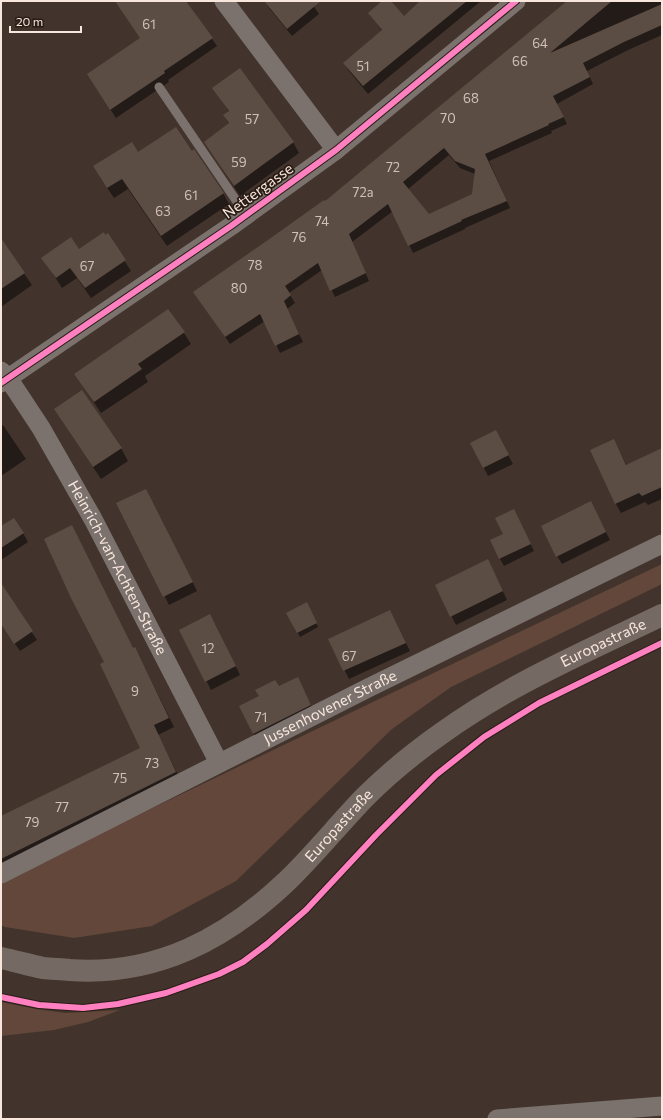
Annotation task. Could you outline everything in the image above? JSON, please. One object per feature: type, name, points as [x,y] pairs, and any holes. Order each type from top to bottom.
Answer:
[{"type":"main road","name":"Europastraße","points":[[1,958],[44,968],[90,971],[134,966],[174,956],[214,937],[251,912],[287,881],[366,796],[442,732],[519,684],[662,616]]},
{"type":"street","points":[[224,1],[336,150]]},
{"type":"street","name":"Nettergasse","points":[[3,377],[231,226],[336,150],[516,1]]},
{"type":"street","name":"Heinrich-van-Achten-Straße","points":[[3,377],[41,428],[93,519],[219,763]]},
{"type":"street","name":"Jussenhovener Straße","points":[[1,874],[368,688],[662,544]]},
{"type":"street","points":[[497,1119],[662,1106]]},
{"type":"lane","points":[[159,87],[246,215]]},
{"type":"shaded area","points":[[662,564],[662,584],[451,687],[392,729],[236,881],[152,926],[74,938],[5,927],[1,925],[1,881]]},
{"type":"shaded area","points":[[1,1002],[65,1013],[120,1010],[88,1022],[54,1030],[1,1036]]},
{"type":"building","points":[[115,1],[186,1],[213,38],[110,110],[87,74],[140,38]]},
{"type":"building","points":[[264,1],[321,1],[287,29]]},
{"type":"building","points":[[382,1],[391,1],[404,16],[420,1],[467,1],[363,86],[343,63],[382,30],[368,13]]},
{"type":"building","points":[[567,1],[612,1],[550,53],[662,4],[662,25],[583,63],[590,77],[553,96],[564,117],[485,154],[507,201],[461,220],[462,221],[408,246],[388,204],[349,234],[366,273],[330,291],[318,263],[285,286],[291,295],[284,301],[299,334],[275,346],[260,314],[225,337],[193,292],[324,200],[325,201]],"holes":[[[444,148],[455,161],[475,169],[472,194],[429,214],[403,182]]]},
{"type":"building","points":[[240,68],[294,142],[234,186],[204,142],[229,123],[223,115],[229,111],[212,88]]},
{"type":"building","points":[[176,127],[192,151],[194,149],[224,193],[161,236],[122,179],[107,188],[93,166],[132,142],[138,152]]},
{"type":"building","points":[[104,232],[105,235],[108,233],[126,260],[85,288],[70,268],[56,278],[41,258],[71,237],[79,249]]},
{"type":"building","points":[[1,238],[25,273],[1,289]]},
{"type":"building","points":[[168,309],[185,332],[138,364],[142,369],[94,402],[74,374]]},
{"type":"building","points":[[82,390],[122,448],[93,467],[54,409]]},
{"type":"building","points":[[496,430],[509,455],[483,468],[470,443]]},
{"type":"building","points":[[614,439],[626,465],[662,448],[662,487],[642,496],[639,493],[615,504],[590,450]]},
{"type":"building","points":[[146,489],[193,582],[163,597],[116,503]]},
{"type":"building","points":[[591,501],[606,532],[556,557],[541,526]]},
{"type":"building","points":[[514,509],[531,544],[499,559],[490,540],[503,534],[495,518]]},
{"type":"building","points":[[14,518],[24,533],[1,548],[1,526]]},
{"type":"building","points":[[72,525],[133,648],[135,647],[169,718],[154,725],[176,772],[1,859],[1,816],[140,748],[100,664],[104,662],[71,598],[44,539]]},
{"type":"building","points":[[488,559],[503,591],[450,617],[435,585]]},
{"type":"building","points":[[1,583],[33,631],[14,644],[1,624]]},
{"type":"building","points":[[307,602],[317,623],[297,633],[286,613]]},
{"type":"building","points":[[390,610],[406,643],[343,671],[328,639]]},
{"type":"building","points":[[210,614],[236,666],[205,682],[179,630]]},
{"type":"building","points":[[298,677],[311,705],[253,734],[239,706],[259,696],[255,690],[275,680],[279,686]]},
{"type":"cycle path","points":[[1,383],[231,226],[336,150],[516,1]]},
{"type":"cycle path","points":[[1,997],[39,1005],[83,1008],[118,1004],[166,993],[219,974],[243,962],[267,944],[306,910],[376,835],[436,775],[484,737],[539,703],[662,643]]}]
